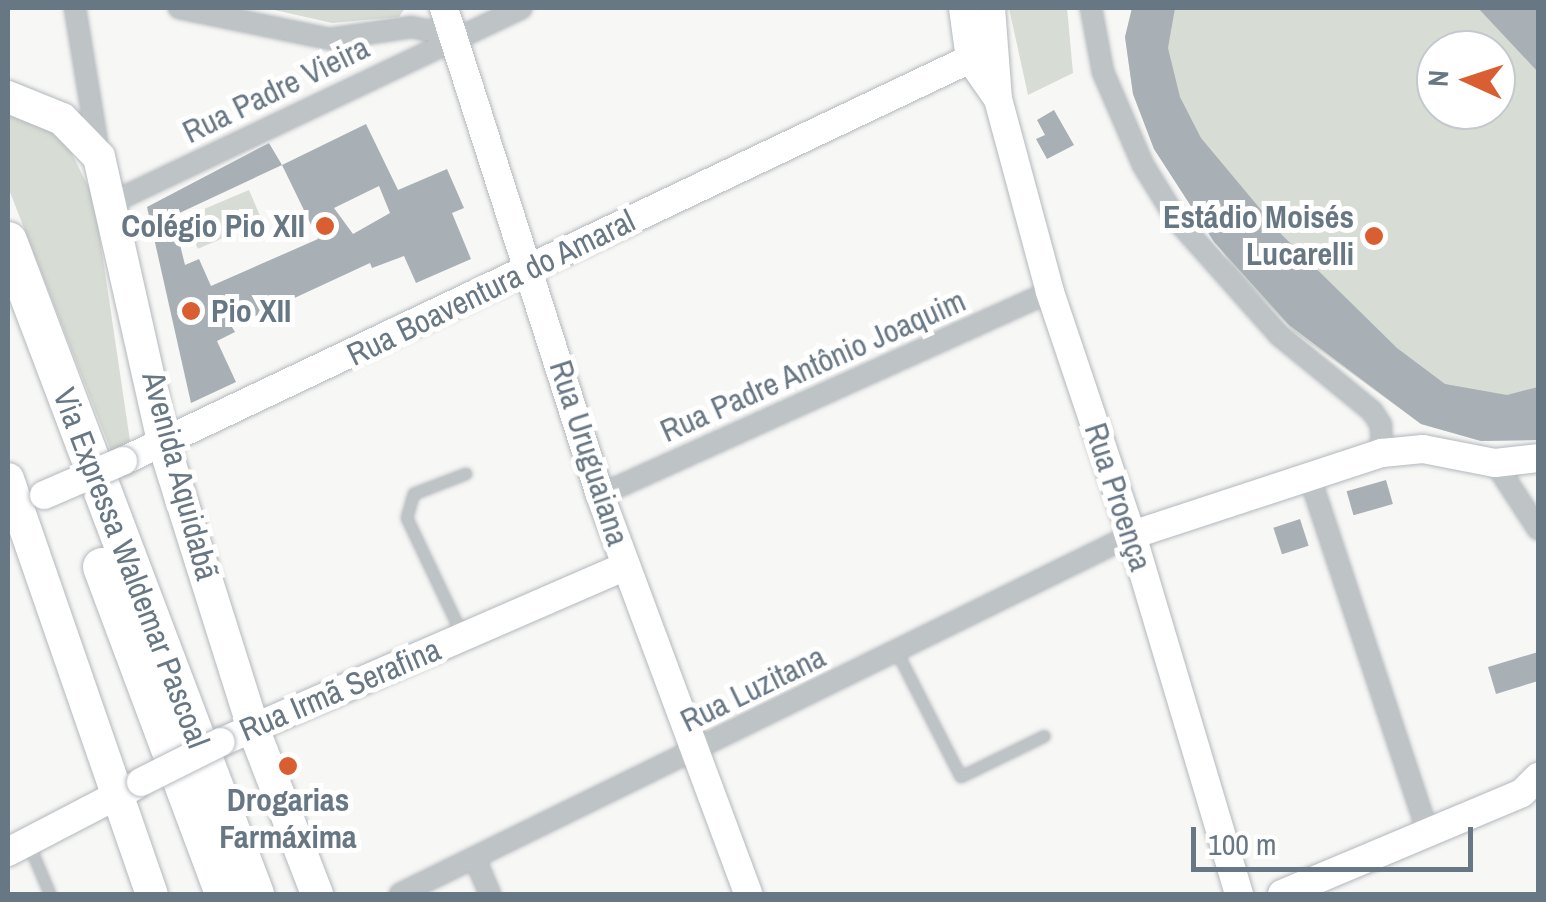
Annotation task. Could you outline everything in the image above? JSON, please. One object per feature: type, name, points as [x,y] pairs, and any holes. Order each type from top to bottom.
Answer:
[{"type":"highway","name":"Via Expressa Waldemar Pascoal","points":[[8,241],[255,894]]},
{"type":"highway","name":"Via Expressa Waldemar Pascoal","points":[[8,316],[224,894]]},
{"type":"main road","name":"Rua Uruguaiana","points":[[444,8],[457,36],[532,268],[600,495],[692,752],[748,894]]},
{"type":"main road","name":"Rua Proença","points":[[963,8],[970,59],[998,99]]},
{"type":"main road","name":"Rua Proença","points":[[992,8],[998,99],[1050,292],[1132,534],[1239,894]]},
{"type":"main road","name":"Rua Boaventura do Amaral","points":[[19,497],[164,445],[970,59]]},
{"type":"main road","name":"Avenida Aquidabã","points":[[8,97],[62,119],[99,157],[164,445],[252,728],[317,894]]},
{"type":"main road","points":[[1132,534],[1382,453],[1423,450],[1495,464],[1538,458]]},
{"type":"main road","points":[[19,497],[127,790],[152,894]]},
{"type":"main road","name":"Rua Irmã Serafina","points":[[18,846],[220,742],[625,566]]},
{"type":"main road","points":[[1282,894],[1429,835],[1536,781]]},
{"type":"street","points":[[75,8],[99,157]]},
{"type":"street","points":[[179,8],[330,40],[411,27],[457,36]]},
{"type":"street","name":"Rua Padre Vieira","points":[[112,202],[520,8]]},
{"type":"street","points":[[1091,8],[1104,72],[1143,165],[1177,220],[1279,335],[1372,411],[1381,425],[1382,453]]},
{"type":"street","name":"Rua Padre Antônio Joaquim","points":[[600,495],[1050,292]]},
{"type":"street","points":[[1495,464],[1538,528]]},
{"type":"street","points":[[1310,478],[1429,835]]},
{"type":"street","name":"Rua Luzitana","points":[[400,894],[476,860],[1132,534]]},
{"type":"street","points":[[476,860],[490,894]]},
{"type":"lane","points":[[464,636],[407,518],[414,494],[466,474]]},
{"type":"lane","points":[[897,652],[960,777],[1045,736]]},
{"type":"lane","points":[[18,846],[50,894]]},
{"type":"shaded area","points":[[266,8],[405,8],[399,17],[332,23]]},
{"type":"shaded area","points":[[1009,8],[1067,8],[1073,73],[1028,95]]},
{"type":"shaded area","name":"Estádio Moisés Lucarelli","points":[[1132,8],[1538,8],[1538,440],[1481,441],[1421,424],[1293,331],[1234,269],[1154,149],[1133,94],[1125,37]]},
{"type":"shaded area","points":[[8,103],[34,114],[69,148],[94,198],[130,441],[111,451],[8,187]]},
{"type":"shaded area","points":[[249,190],[262,221],[198,249],[185,217]]},
{"type":"building","name":"Estádio Moisés Lucarelli","points":[[1132,8],[1175,8],[1168,48],[1180,97],[1201,138],[1282,235],[1397,348],[1445,384],[1507,395],[1538,387],[1538,440],[1481,441],[1421,424],[1289,325],[1214,242],[1154,149],[1133,94],[1125,37]]},
{"type":"building","points":[[1478,8],[1538,8],[1538,72],[1516,49],[1516,30],[1499,30]]},
{"type":"building","points":[[1054,110],[1074,145],[1047,159],[1036,139],[1045,135],[1037,120]]},
{"type":"building","points":[[366,124],[398,190],[447,169],[464,208],[452,213],[471,259],[416,283],[404,256],[372,268],[370,263],[232,327],[235,332],[217,341],[236,382],[191,403],[147,207],[269,143],[282,165]],"holes":[[[282,165],[318,239],[211,286],[199,259],[185,265],[173,216]],[[379,186],[390,213],[353,234],[334,208]]]},
{"type":"building","points":[[1386,480],[1393,504],[1353,515],[1347,491]]},
{"type":"building","points":[[1300,519],[1309,546],[1282,554],[1273,528]]},
{"type":"building","points":[[1538,652],[1538,681],[1496,694],[1488,667]]},
{"type":"place","name":"Colégio Pio XII","points":[[325,226]]},
{"type":"place","name":"Estádio Moisés Lucarelli","points":[[1374,236]]},
{"type":"place","name":"Pio XII","points":[[191,311]]},
{"type":"place","name":"Drogarias Farmáxima","points":[[288,766]]}]
